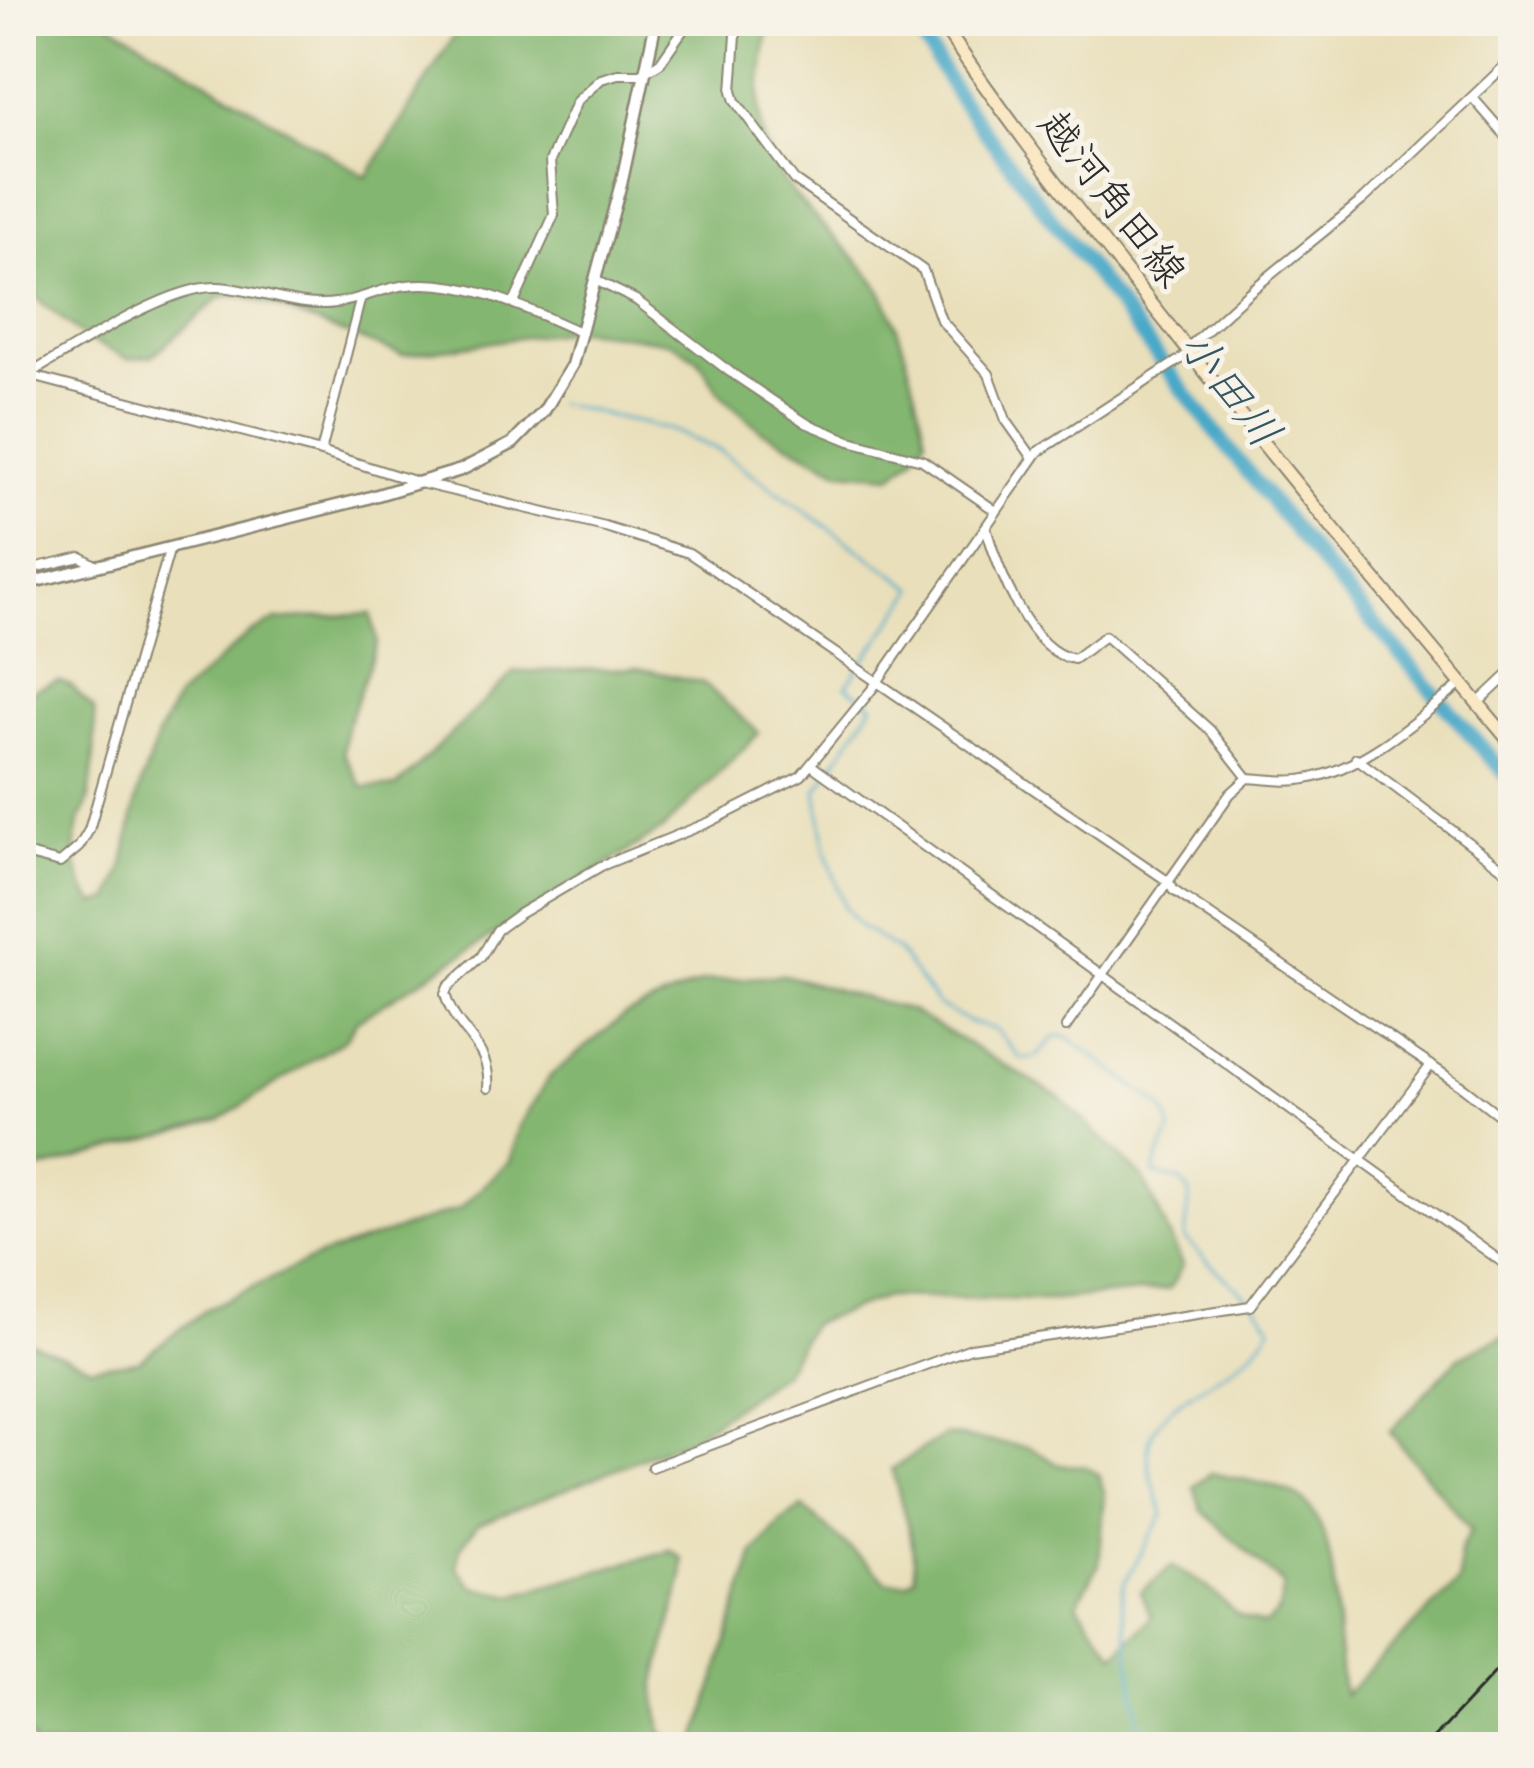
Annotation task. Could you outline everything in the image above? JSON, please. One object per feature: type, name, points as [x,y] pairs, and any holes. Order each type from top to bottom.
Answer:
[{"type":"main road","name":"越河角田線","points":[[940,21],[1040,163],[1188,351],[1373,582],[1513,745]]},
{"type":"street","points":[[21,585],[169,551],[420,483],[461,470],[513,443],[560,390],[582,333],[656,21]]},
{"type":"street","points":[[514,303],[554,215],[550,161],[577,101],[601,79],[642,74],[660,63],[694,21]]},
{"type":"street","points":[[737,21],[735,101],[794,180],[922,270],[941,320],[988,374],[1006,420],[1033,458]]},
{"type":"street","points":[[488,1088],[489,1062],[452,1013],[445,994],[481,957],[497,930],[601,866],[793,782],[876,681],[1033,458],[1073,427],[1165,371],[1246,294],[1364,199],[1513,58]]},
{"type":"street","points":[[1472,98],[1513,144]]},
{"type":"street","points":[[595,280],[636,300],[806,423],[922,460],[996,511]]},
{"type":"street","points":[[25,376],[176,292],[196,286],[323,304],[419,284],[449,287],[514,303],[582,333]]},
{"type":"street","points":[[321,452],[362,296]]},
{"type":"street","points":[[25,376],[689,553],[1169,882],[1173,890],[1235,934],[1513,1126]]},
{"type":"street","points":[[986,526],[1013,601],[1060,654],[1074,659],[1105,636],[1210,730],[1248,778]]},
{"type":"street","points":[[21,853],[60,863],[79,847],[89,830],[169,551]]},
{"type":"street","points":[[21,571],[81,557],[97,566]]},
{"type":"street","points":[[1478,703],[1513,670]]},
{"type":"street","points":[[1066,1027],[1230,794],[1248,778],[1302,781],[1330,773],[1410,725],[1461,685]]},
{"type":"street","points":[[1356,758],[1513,876]]},
{"type":"street","points":[[811,765],[1513,1270]]},
{"type":"street","points":[[652,1467],[971,1348],[1250,1306],[1431,1065]]},
{"type":"green space","points":[[21,21],[107,21],[367,177],[463,21],[769,21],[760,105],[768,154],[793,193],[859,262],[882,294],[906,356],[926,438],[913,458],[892,475],[841,471],[761,430],[721,395],[698,359],[671,342],[580,329],[402,355],[243,295],[222,296],[152,356],[128,359],[86,339],[21,285]]},
{"type":"green space","points":[[371,614],[377,642],[346,729],[343,753],[362,787],[396,787],[515,672],[638,668],[703,683],[759,733],[662,830],[357,1020],[345,1039],[221,1119],[21,1175],[21,695],[58,681],[71,686],[94,710],[91,785],[79,823],[76,855],[80,876],[95,904],[111,900],[124,865],[137,796],[158,735],[177,698],[249,634],[277,620]]},
{"type":"green space","points":[[784,975],[911,1011],[1059,1097],[1143,1178],[1183,1265],[1169,1289],[1054,1300],[886,1297],[811,1324],[784,1371],[691,1438],[477,1525],[460,1548],[456,1567],[473,1587],[513,1595],[671,1550],[682,1559],[683,1576],[655,1686],[662,1733],[688,1747],[35,1747],[21,1723],[21,1339],[91,1367],[139,1361],[207,1309],[315,1258],[459,1209],[510,1161],[519,1126],[550,1076],[625,1015],[703,982]]},
{"type":"green space","points":[[1513,1335],[1513,1747],[695,1747],[754,1553],[781,1522],[803,1507],[888,1582],[908,1582],[915,1576],[912,1542],[892,1469],[945,1435],[1029,1447],[1059,1465],[1084,1466],[1098,1475],[1105,1494],[1099,1564],[1077,1604],[1115,1655],[1151,1617],[1141,1592],[1172,1566],[1207,1587],[1237,1615],[1263,1625],[1274,1617],[1283,1584],[1202,1511],[1194,1487],[1211,1473],[1293,1494],[1310,1508],[1329,1556],[1344,1695],[1459,1582],[1460,1550],[1471,1530],[1390,1432],[1459,1357]]},
{"type":"waterway","name":"小田川","points":[[912,21],[961,101],[1224,443],[1327,570],[1513,783]]},
{"type":"waterway","points":[[556,403],[671,430],[720,451],[915,589],[846,686],[873,705],[817,790],[826,851],[845,908],[860,926],[897,950],[939,1006],[996,1030],[1021,1059],[1036,1057],[1056,1036],[1066,1036],[1160,1105],[1170,1133],[1154,1173],[1180,1181],[1190,1193],[1185,1238],[1271,1326],[1243,1359],[1183,1400],[1153,1431],[1148,1458],[1163,1515],[1124,1584],[1122,1600],[1142,1747]]},
{"type":"railway","points":[[1425,1747],[1513,1653]]}]
